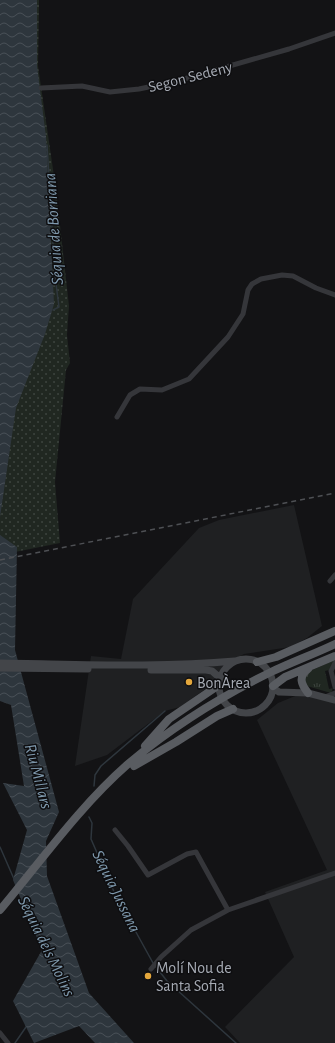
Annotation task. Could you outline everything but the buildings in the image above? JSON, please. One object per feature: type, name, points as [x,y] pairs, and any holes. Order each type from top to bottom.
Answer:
[{"type":"highway","points":[[260,664],[335,631]]},
{"type":"highway","points":[[128,764],[182,723],[221,699],[271,672],[335,644]]},
{"type":"highway","points":[[273,685],[285,677],[335,656]]},
{"type":"highway","points":[[308,693],[302,684],[302,674],[322,662]]},
{"type":"highway","points":[[0,910],[70,826],[169,719],[219,684]]},
{"type":"highway","points":[[108,784],[115,783],[141,762],[176,742],[230,707]]},
{"type":"main road","points":[[0,668],[204,664],[243,659],[260,664],[271,676],[273,685],[269,701]]},
{"type":"main road","points":[[219,684],[223,672],[235,661]]},
{"type":"main road","points":[[0,663],[212,671],[230,707],[239,712],[250,713],[260,709],[269,701],[289,693]]},
{"type":"main road","points":[[273,685],[279,692],[308,693],[335,700]]},
{"type":"main road","points":[[323,697],[335,705]]},
{"type":"street","name":"Segon Sedeny","points":[[41,88],[82,86],[110,92],[139,89],[177,81],[289,49],[335,33]]},
{"type":"street","points":[[117,416],[130,395],[140,389],[162,390],[189,379],[228,337],[243,314],[248,290],[257,281],[282,274],[293,276],[335,296]]},
{"type":"street","points":[[335,575],[330,581],[335,582]]},
{"type":"street","points":[[335,663],[331,671],[335,687]]},
{"type":"street","points":[[323,697],[331,696],[335,693]]},
{"type":"street","points":[[115,830],[148,875],[187,854],[196,852],[228,910]]},
{"type":"street","points":[[151,969],[161,957],[191,930],[228,910],[335,873]]},
{"type":"street","points":[[0,1033],[8,1043]]},
{"type":"shaded area","points":[[294,505],[322,626],[307,638],[290,647],[244,654],[230,661],[208,687],[180,707],[165,711],[107,755],[75,766],[91,656],[121,659],[133,599],[199,528],[219,520]]},
{"type":"shaded area","points":[[300,694],[335,698],[335,1043],[240,1043],[225,1027],[294,957],[265,892],[327,870],[257,720],[278,703]]},
{"type":"green space","points":[[0,0],[39,0],[38,66],[56,190],[69,306],[67,335],[70,363],[66,370],[55,482],[60,543],[0,555]]},
{"type":"green space","points":[[335,660],[329,670],[325,671],[329,689],[333,688],[331,693],[307,686],[304,678],[310,671]]},
{"type":"water","points":[[0,0],[37,0],[37,66],[46,137],[54,304],[45,334],[16,408],[0,517]]},
{"type":"water","name":"Riu Millars","points":[[0,535],[17,547],[15,650],[59,812],[46,841],[47,876],[89,993],[134,1043],[95,1043],[79,1026],[34,1043],[13,1001],[42,950],[13,880],[27,830],[3,783],[24,786],[11,705],[0,701]]},
{"type":"waterway","name":"Séquia de Borriana","points":[[47,145],[55,276],[59,307],[53,310]]},
{"type":"waterway","name":"Séquia Jussana","points":[[94,786],[95,775],[101,766],[165,711]]},
{"type":"waterway","name":"Séquia Jussana","points":[[89,817],[92,823],[91,839],[115,894],[153,963]]},
{"type":"waterway","name":"Séquia dels Molins","points":[[0,847],[14,879]]},
{"type":"waterway","name":"Séquia Jussana","points":[[156,967],[167,981],[236,1043]]},
{"type":"waterway","points":[[15,1043],[26,1027]]},
{"type":"railway","points":[[0,560],[335,493]]},
{"type":"place","name":"BonÀrea","points":[[189,682]]},
{"type":"place","name":"Molí Nou de Santa Sofia","points":[[148,976]]}]
